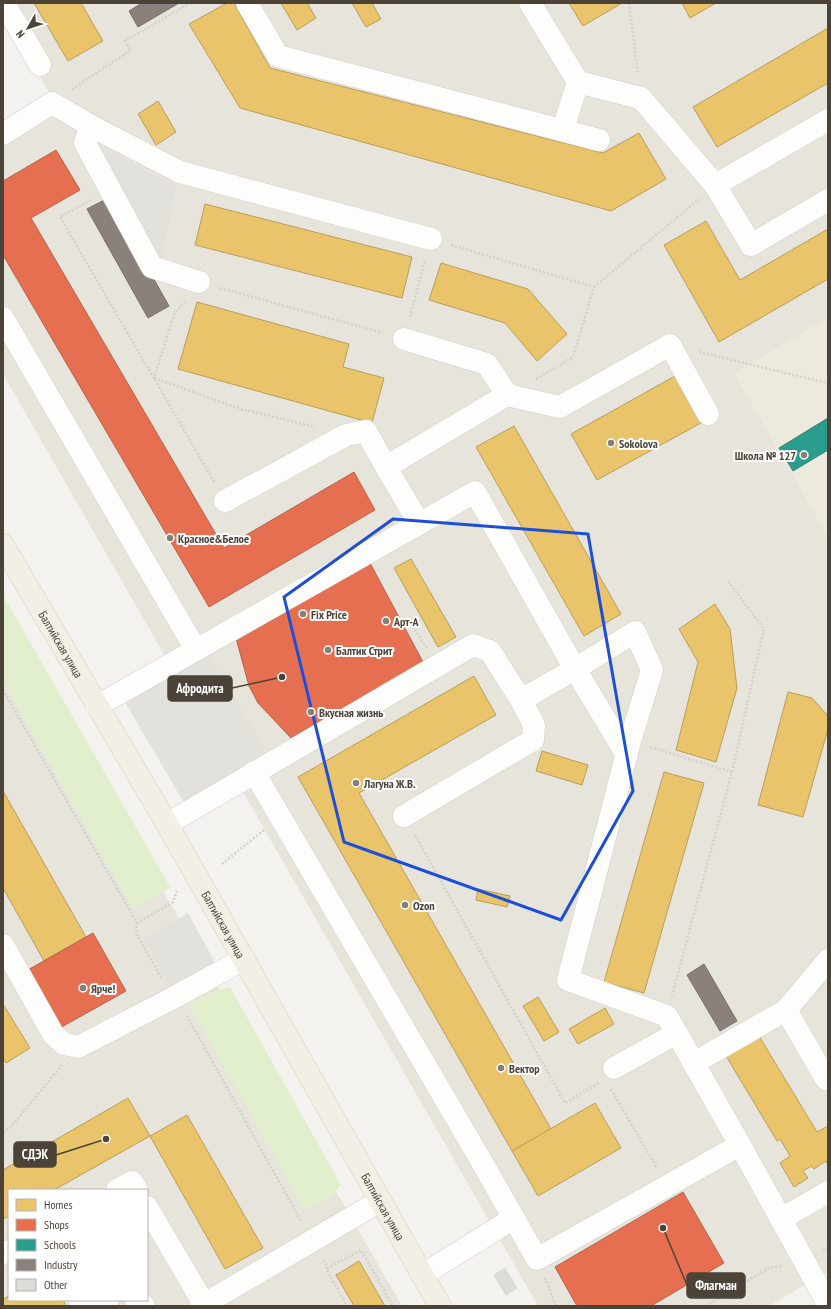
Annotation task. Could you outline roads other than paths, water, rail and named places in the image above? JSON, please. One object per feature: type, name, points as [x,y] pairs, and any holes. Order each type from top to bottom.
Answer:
[{"type":"main road","name":"Балтийская улица","points":[[3,545],[167,824],[440,1306]]},
{"type":"lane","points":[[4,3],[40,65]]},
{"type":"lane","points":[[247,3],[278,56],[563,129],[600,140]]},
{"type":"lane","points":[[530,3],[578,82],[641,98],[715,185],[751,245],[828,200]]},
{"type":"lane","points":[[563,129],[578,82]]},
{"type":"lane","points":[[3,134],[52,102],[91,126],[180,172],[431,239]]},
{"type":"lane","points":[[715,185],[828,120]]},
{"type":"lane","points":[[91,126],[85,143],[152,267],[199,282]]},
{"type":"lane","points":[[3,318],[196,650]]},
{"type":"lane","points":[[404,339],[487,364],[508,395],[560,407],[670,345],[708,414]]},
{"type":"lane","points":[[386,467],[508,395]]},
{"type":"lane","points":[[225,501],[346,435],[366,431],[419,523]]},
{"type":"lane","points":[[97,706],[475,492],[575,669],[628,748]]},
{"type":"lane","points":[[521,700],[635,632],[652,670],[628,748],[568,980],[672,1024],[828,1304]]},
{"type":"lane","points":[[167,824],[473,645],[490,651],[521,700],[534,725],[533,740],[404,816]]},
{"type":"lane","points":[[254,772],[537,1259],[740,1145]]},
{"type":"lane","points":[[3,945],[53,1034],[64,1044],[78,1047],[173,998],[244,959]]},
{"type":"lane","points":[[694,1063],[786,1010],[828,960]]},
{"type":"lane","points":[[786,1010],[826,1079]]},
{"type":"lane","points":[[608,1079],[672,1024]]},
{"type":"lane","points":[[119,1189],[132,1182],[136,1189]]},
{"type":"lane","points":[[781,1219],[828,1192]]},
{"type":"lane","points":[[148,1209],[203,1305],[380,1201]]},
{"type":"lane","points":[[422,1276],[514,1218]]},
{"type":"lane","points":[[81,1301],[82,1303],[99,1301]]},
{"type":"place","name":"Sokolova","points":[[611,443]]},
{"type":"place","name":"Школа № 127","points":[[804,455]]},
{"type":"place","name":"Красное&Белое","points":[[170,538]]},
{"type":"place","name":"Fix Price","points":[[303,614]]},
{"type":"place","name":"Арт-А","points":[[386,621]]},
{"type":"place","name":"Балтик Стрит","points":[[328,650]]},
{"type":"place","name":"Афродита","points":[[282,677]]},
{"type":"place","name":"Вкусная жизнь","points":[[311,712]]},
{"type":"place","name":"Лагуна Ж.В.","points":[[356,783]]},
{"type":"place","name":"Ozon","points":[[405,905]]},
{"type":"place","name":"Ярче!","points":[[83,988]]},
{"type":"place","name":"Вектор","points":[[501,1068]]},
{"type":"place","name":"СДЭК","points":[[106,1139]]},
{"type":"place","name":"Флагман","points":[[663,1228]]}]
